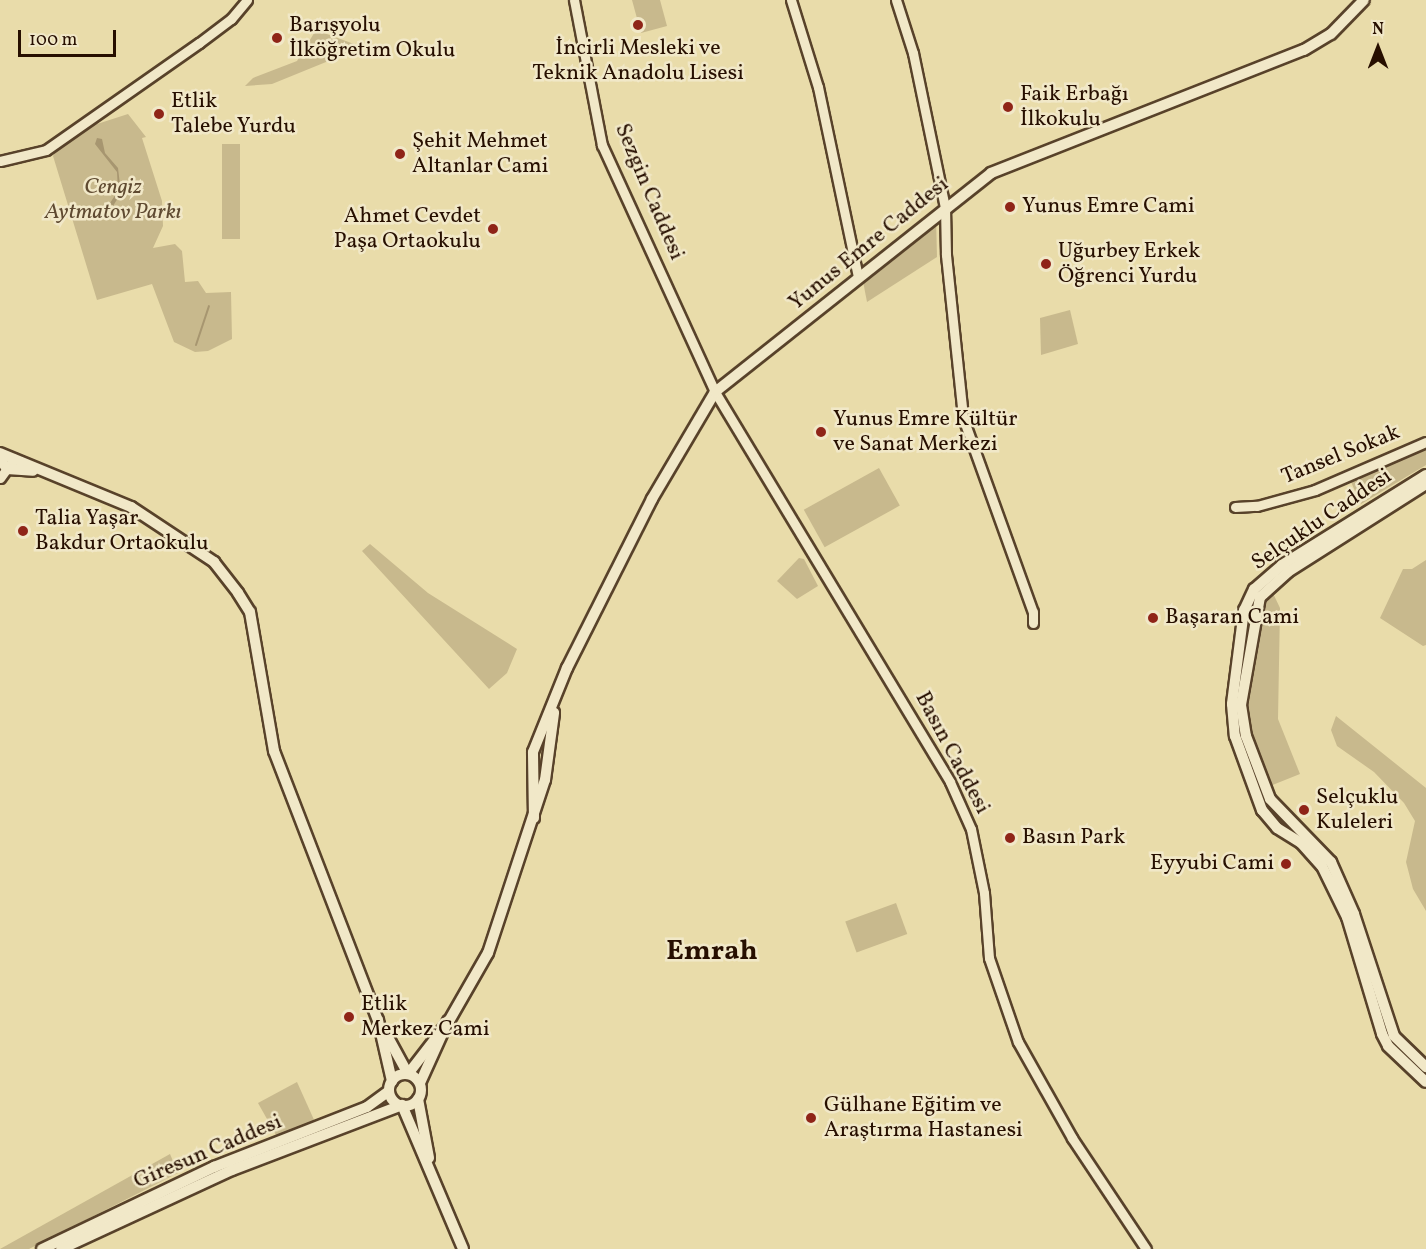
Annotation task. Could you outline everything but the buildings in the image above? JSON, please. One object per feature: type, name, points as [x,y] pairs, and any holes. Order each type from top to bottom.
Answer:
[{"type":"main road","name":"Yunus Emre Caddesi","points":[[534,818],[532,770],[536,745],[556,694],[629,542],[715,392],[945,207],[1007,165],[1304,50],[1331,34],[1364,0]]},
{"type":"main road","points":[[0,453],[39,472],[81,485],[131,507],[214,562],[238,593],[250,612],[274,751],[378,1020],[408,1074],[420,1083]]},
{"type":"main road","points":[[0,459],[4,473],[39,472]]},
{"type":"main road","name":"Selçuklu Caddesi","points":[[1426,475],[1282,565],[1254,590],[1244,610],[1232,704],[1235,736],[1262,810],[1277,828],[1300,842],[1322,866],[1347,917],[1382,1034],[1388,1046],[1426,1082]]},
{"type":"main road","name":"Selçuklu Caddesi","points":[[1426,484],[1288,572],[1260,597],[1254,614],[1241,705],[1246,735],[1270,799],[1331,862],[1354,914],[1394,1036],[1426,1067]]},
{"type":"main road","name":"Yunus Emre Caddesi","points":[[448,1021],[488,953],[534,818],[546,774],[556,694]]},
{"type":"main road","points":[[536,745],[549,750]]},
{"type":"main road","points":[[532,770],[539,776],[546,774]]},
{"type":"main road","points":[[378,1020],[393,1100],[402,1105],[414,1139],[429,1163],[463,1249]]},
{"type":"main road","points":[[391,1086],[408,1074],[448,1021]]},
{"type":"main road","points":[[429,1163],[418,1099],[420,1083],[448,1021]]},
{"type":"main road","name":"Giresun Caddesi","points":[[42,1249],[214,1167],[367,1107],[391,1086]]},
{"type":"main road","points":[[402,1105],[418,1099]]},
{"type":"main road","name":"Giresun Caddesi","points":[[61,1249],[223,1174],[402,1105]]},
{"type":"street","points":[[0,161],[46,150],[199,43],[231,19],[247,0]]},
{"type":"street","name":"Sezgin Caddesi","points":[[574,0],[602,145],[715,392]]},
{"type":"street","points":[[791,0],[818,87],[858,276]]},
{"type":"street","points":[[896,0],[913,53],[945,207],[946,255],[963,418],[1033,612],[1033,623]]},
{"type":"street","name":"Basın Caddesi","points":[[715,392],[950,782],[971,829],[984,893],[989,958],[1018,1042],[1066,1130],[1146,1249]]},
{"type":"street","name":"Tansel Sokak","points":[[1235,507],[1257,506],[1315,490],[1426,442]]},
{"type":"street","points":[[4,473],[14,459]]},
{"type":"green space","points":[[632,0],[660,0],[667,26],[641,33]]},
{"type":"green space","points":[[316,30],[354,44],[353,51],[272,84],[245,86],[253,78],[297,61]]},
{"type":"green space","name":"Cengiz Aytmatov Parkı","points":[[128,114],[146,137],[142,138],[162,201],[163,226],[153,248],[175,244],[182,251],[185,282],[198,281],[206,293],[231,292],[232,339],[208,351],[195,352],[174,342],[152,284],[97,300],[53,156],[59,146],[94,125]]},
{"type":"green space","points":[[222,144],[240,144],[240,239],[222,239]]},
{"type":"green space","points":[[936,216],[937,257],[867,302],[862,276]]},
{"type":"green space","points":[[1070,310],[1078,344],[1041,355],[1040,318]]},
{"type":"green space","points":[[1426,448],[1426,465],[1361,504],[1351,482]]},
{"type":"green space","points":[[879,468],[900,506],[825,547],[804,510]]},
{"type":"green space","points":[[370,544],[428,593],[517,649],[507,673],[489,689],[362,551]]},
{"type":"green space","points":[[799,558],[804,559],[818,586],[797,599],[777,581]]},
{"type":"green space","points":[[1426,560],[1426,645],[1423,646],[1380,618],[1403,569],[1412,569]]},
{"type":"green space","points":[[1271,589],[1280,608],[1278,719],[1300,774],[1265,788],[1246,736],[1245,672],[1255,614]]},
{"type":"green space","points":[[1336,716],[1426,788],[1426,911],[1413,889],[1406,862],[1415,821],[1404,803],[1374,772],[1337,746],[1331,730]]},
{"type":"green space","points":[[896,903],[907,934],[857,952],[845,921]]},
{"type":"green space","points":[[297,1082],[315,1122],[276,1135],[258,1103]]},
{"type":"green space","points":[[170,1154],[178,1173],[29,1249],[0,1249]]},
{"type":"shaded area","points":[[97,138],[102,139],[105,153],[118,168],[121,193],[113,206],[110,203],[118,191],[117,172],[95,144]]},
{"type":"waterway","points":[[196,345],[209,306]]},
{"type":"place","name":"İncirli Mesleki ve Teknik Anadolu Lisesi","points":[[638,25]]},
{"type":"place","name":"Barışyolu İlköğretim Okulu","points":[[277,38]]},
{"type":"place","name":"Faik Erbağı İlkokulu","points":[[1008,107]]},
{"type":"place","name":"Etlik Talebe Yurdu","points":[[159,114]]},
{"type":"place","name":"Şehit Mehmet Altanlar Cami","points":[[400,154]]},
{"type":"place","name":"Yunus Emre Cami","points":[[1010,207]]},
{"type":"place","name":"Ahmet Cevdet Paşa Ortaokulu","points":[[493,229]]},
{"type":"place","name":"Uğurbey Erkek Öğrenci Yurdu","points":[[1046,264]]},
{"type":"place","name":"Yunus Emre Kültür ve Sanat Merkezi","points":[[821,432]]},
{"type":"place","name":"Talia Yaşar Bakdur Ortaokulu","points":[[23,531]]},
{"type":"place","name":"Başaran Cami","points":[[1153,618]]},
{"type":"place","name":"Selçuklu Kuleleri","points":[[1304,810]]},
{"type":"place","name":"Basın Park","points":[[1010,838]]},
{"type":"place","name":"Eyyubi Cami","points":[[1286,864]]},
{"type":"place","name":"Etlik Merkez Cami","points":[[349,1017]]},
{"type":"place","name":"Gülhane Eğitim ve Araştırma Hastanesi","points":[[811,1118]]},
{"type":"district","name":"Emrah","points":[[712,952]]}]
